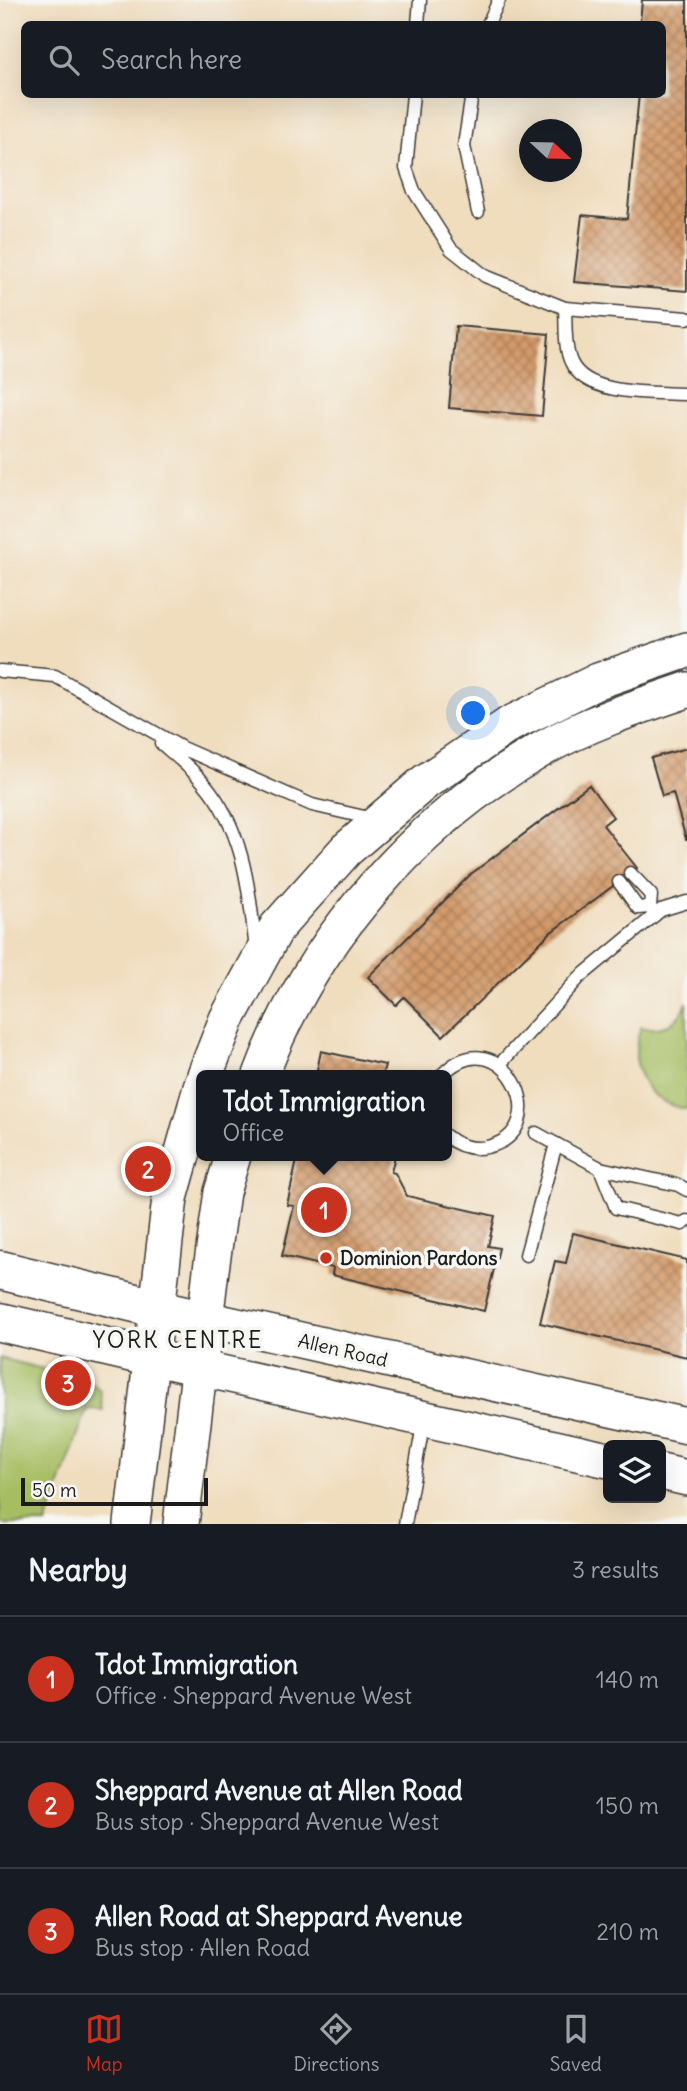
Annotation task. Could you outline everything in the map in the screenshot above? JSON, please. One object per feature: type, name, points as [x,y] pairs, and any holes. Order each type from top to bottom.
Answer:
[{"type":"main road","points":[[207,1070],[227,1019],[277,927],[346,850],[380,820],[425,782],[510,724],[598,681],[687,650]]},
{"type":"main road","points":[[263,1070],[275,1036],[323,954],[385,875],[459,805],[545,748],[644,705],[687,690]]},
{"type":"main road","points":[[132,1524],[170,1198],[196,1102]]},
{"type":"main road","points":[[181,1524],[222,1192],[231,1161]]},
{"type":"main road","name":"Allen Road","points":[[0,1269],[156,1308],[687,1426]]},
{"type":"main road","points":[[0,1322],[603,1459]]},
{"type":"main road","points":[[666,1473],[687,1478]]},
{"type":"lane","points":[[418,21],[421,0]]},
{"type":"lane","points":[[489,21],[499,0]]},
{"type":"lane","points":[[413,98],[406,168],[414,191],[451,249],[485,276],[565,308],[687,318]]},
{"type":"lane","points":[[471,98],[464,146],[478,212]]},
{"type":"lane","points":[[565,308],[570,362],[585,379],[604,388],[687,394]]},
{"type":"lane","points":[[0,671],[55,676],[98,698],[151,733],[312,805],[380,820]]},
{"type":"lane","points":[[151,733],[205,784],[232,825],[248,883],[257,960]]},
{"type":"lane","points":[[630,873],[651,895],[653,911]]},
{"type":"lane","points":[[619,882],[638,908],[653,911],[687,902]]},
{"type":"lane","points":[[500,1064],[579,978],[653,911]]},
{"type":"lane","points":[[448,1070],[455,1064],[470,1059],[485,1059],[500,1064],[518,1086],[522,1099],[515,1127],[494,1145],[480,1149],[466,1147],[452,1139]]},
{"type":"lane","points":[[536,1133],[600,1168],[684,1186]]},
{"type":"lane","points":[[526,1255],[556,1144]]},
{"type":"lane","points":[[600,1168],[616,1208],[682,1224],[687,1221]]},
{"type":"lane","points":[[405,1524],[425,1419]]},
{"type":"green space","points":[[687,1002],[687,1109],[660,1099],[650,1090],[638,1068],[636,1055],[641,1027],[656,1028],[669,1024],[680,1015]]},
{"type":"green space","points":[[0,1358],[89,1381],[100,1390],[103,1410],[87,1409],[46,1524],[0,1524]]},
{"type":"building","points":[[642,0],[687,0],[687,291],[574,282],[582,215],[627,219],[639,98],[666,98],[666,21],[640,21]]},
{"type":"building","points":[[456,326],[549,334],[542,416],[449,408]]},
{"type":"building","points":[[687,748],[686,839],[673,793],[662,796],[651,758]]},
{"type":"building","points":[[589,785],[613,817],[603,825],[637,868],[550,933],[443,1036],[404,997],[396,1005],[368,977],[471,874]]},
{"type":"building","points":[[321,1051],[385,1065],[384,1070],[317,1070]]},
{"type":"building","points":[[297,1161],[394,1161],[391,1172],[395,1173],[407,1196],[495,1216],[488,1246],[499,1248],[484,1311],[332,1275],[333,1268],[282,1256],[294,1206],[287,1205]]},
{"type":"building","points":[[573,1233],[687,1260],[687,1357],[540,1323],[555,1261],[566,1263]]},
{"type":"place","name":"Sheppard Avenue at Allen Road","points":[[148,1169]]},
{"type":"place","name":"Tdot Immigration","points":[[324,1210]]},
{"type":"place","name":"Dominion Pardons","points":[[326,1258]]},
{"type":"place","name":"Allen Road at Sheppard Avenue","points":[[68,1383]]},
{"type":"district","name":"YORK CENTRE","points":[[178,1339]]}]
